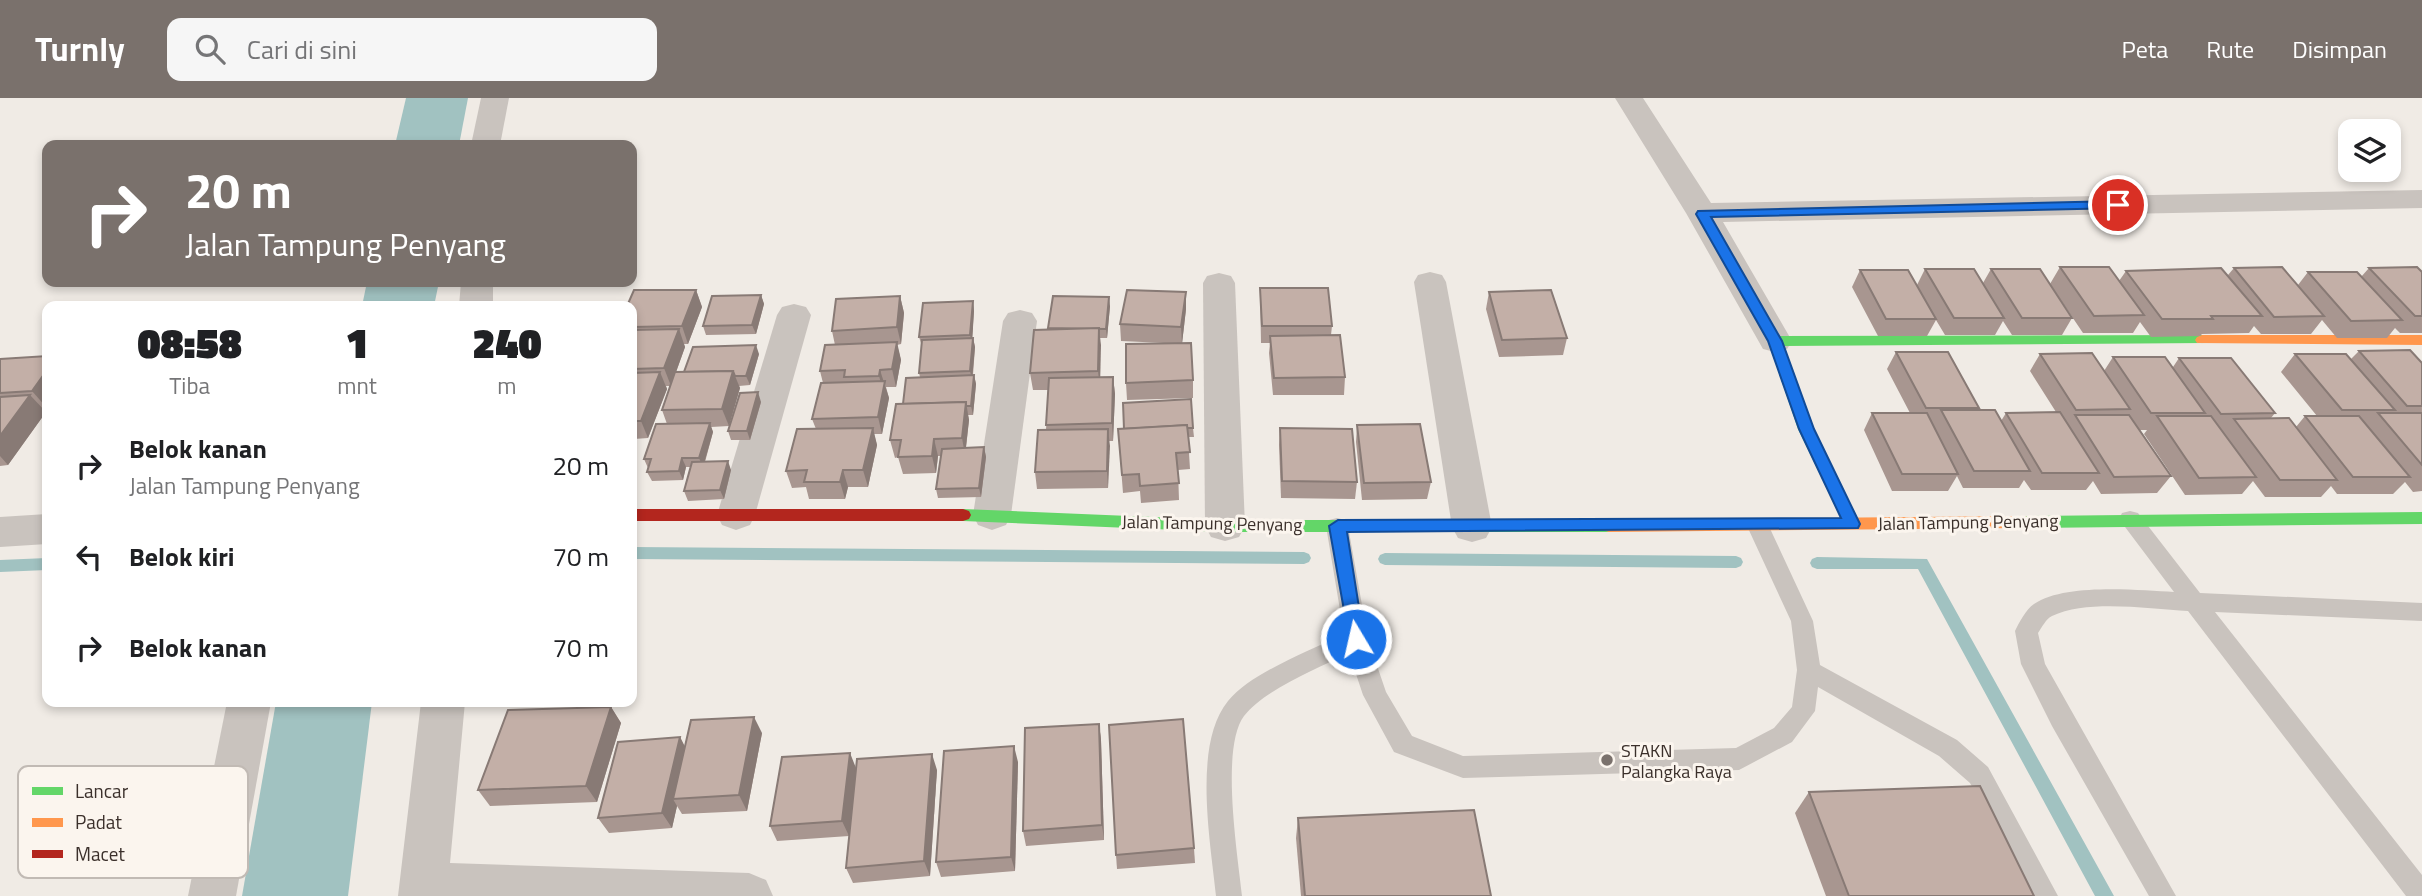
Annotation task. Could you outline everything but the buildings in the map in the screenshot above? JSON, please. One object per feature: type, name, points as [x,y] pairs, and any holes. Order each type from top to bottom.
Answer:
[{"type":"street","points":[[487,140],[495,98]]},
{"type":"street","points":[[1629,98],[1702,214],[1775,341],[1806,429],[1852,524]]},
{"type":"street","points":[[1702,214],[2422,199]]},
{"type":"street","points":[[1430,282],[1472,527]]},
{"type":"street","points":[[1219,284],[1225,526]]},
{"type":"street","points":[[736,515],[794,315]]},
{"type":"street","points":[[992,516],[1020,321]]},
{"type":"street","points":[[1775,341],[2422,340]]},
{"type":"street","name":"Jalan Tampung Penyang","points":[[637,515],[992,516],[1225,526],[1472,527],[2422,518]]},
{"type":"street","points":[[0,532],[42,530]]},
{"type":"street","points":[[237,766],[248,707]]},
{"type":"street","points":[[442,707],[422,890],[749,896]]},
{"type":"street","points":[[212,896],[215,878]]},
{"type":"lane","points":[[2130,519],[2422,896]]},
{"type":"lane","points":[[1338,526],[1356,639],[1375,695],[1402,744],[1463,767],[1739,759],[1783,735],[1803,711],[1809,670],[1802,621],[1758,526]]},
{"type":"lane","points":[[2162,896],[2061,719],[2033,664],[2026,631],[2040,611],[2070,601],[2107,597],[2422,612]]},
{"type":"lane","points":[[1229,896],[1219,771],[1227,729],[1236,709],[1267,686],[1356,639]]},
{"type":"lane","points":[[1809,670],[1948,748],[1979,775],[2045,896]]},
{"type":"waterway","points":[[428,140],[437,98]]},
{"type":"waterway","points":[[399,301],[402,287]]},
{"type":"waterway","points":[[637,553],[1304,558]]},
{"type":"waterway","points":[[1385,559],[1736,562]]},
{"type":"waterway","points":[[1817,563],[1922,563],[2105,896]]},
{"type":"waterway","points":[[0,566],[42,564]]},
{"type":"waterway","points":[[295,896],[323,707]]},
{"type":"traffic: fast","points":[[1852,524],[1806,429],[1775,341],[2202,340]]},
{"type":"traffic: fast","points":[[963,515],[1225,526],[1609,526]]},
{"type":"traffic: fast","points":[[2024,522],[2422,518]]},
{"type":"traffic: slow","points":[[2202,340],[2422,340]]},
{"type":"traffic: slow","points":[[1609,526],[2024,522]]},
{"type":"traffic: jam","points":[[637,515],[963,515]]},
{"type":"place","name":"STAKN Palangka Raya","points":[[1607,760]]},
{"type":"route","points":[[1356,639],[1338,526],[1852,524],[1806,429],[1775,341],[1702,214],[2118,205]]}]
